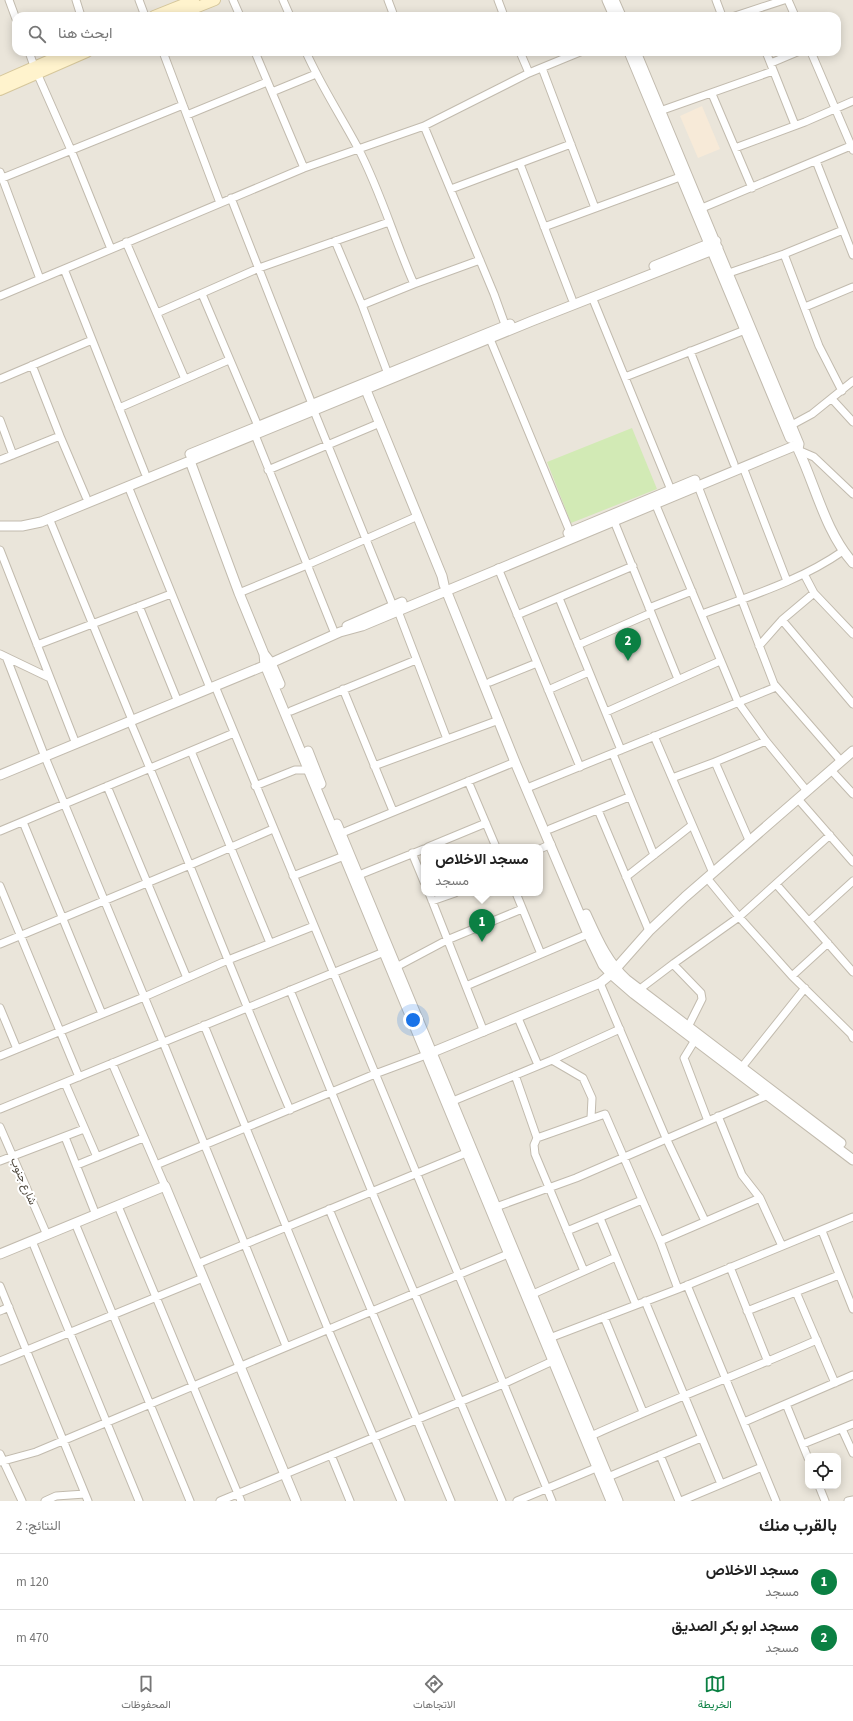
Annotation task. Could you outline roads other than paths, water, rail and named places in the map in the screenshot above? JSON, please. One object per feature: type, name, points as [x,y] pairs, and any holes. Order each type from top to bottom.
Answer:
[{"type":"main road","points":[[164,12],[194,0]]},
{"type":"main road","points":[[185,12],[215,0]]},
{"type":"main road","points":[[0,90],[61,56]]},
{"type":"main road","points":[[0,82],[76,56]]},
{"type":"street","points":[[9,0],[13,12]]},
{"type":"street","points":[[76,0],[80,12]]},
{"type":"street","points":[[138,0],[143,12]]},
{"type":"street","points":[[233,0],[238,12]]},
{"type":"street","points":[[283,0],[288,12]]},
{"type":"street","points":[[388,0],[392,12]]},
{"type":"street","points":[[498,0],[502,12]]},
{"type":"street","points":[[607,0],[612,12]]},
{"type":"street","points":[[614,0],[619,12]]},
{"type":"street","points":[[716,0],[720,12]]},
{"type":"street","points":[[754,12],[784,0]]},
{"type":"street","points":[[788,0],[793,12]]},
{"type":"street","points":[[31,56],[112,249]]},
{"type":"street","points":[[165,56],[220,203]]},
{"type":"street","points":[[257,56],[304,168]]},
{"type":"street","points":[[308,56],[316,74],[358,149],[376,187],[414,284]]},
{"type":"street","points":[[522,56],[529,73]]},
{"type":"street","points":[[0,296],[304,168],[424,126],[529,73],[570,56]]},
{"type":"street","points":[[631,56],[680,177],[729,273],[827,521],[843,552],[853,563]]},
{"type":"street","points":[[638,56],[702,208],[744,330],[789,427]]},
{"type":"street","points":[[768,56],[794,125]]},
{"type":"street","points":[[771,63],[788,56]]},
{"type":"street","points":[[702,208],[852,147],[813,56]]},
{"type":"street","points":[[542,68],[595,208]]},
{"type":"street","points":[[660,111],[712,94],[773,71]]},
{"type":"street","points":[[272,92],[316,74]]},
{"type":"street","points":[[187,115],[267,82]]},
{"type":"street","points":[[712,94],[752,188]]},
{"type":"street","points":[[735,148],[853,101]]},
{"type":"street","points":[[40,279],[1,177],[183,105]]},
{"type":"street","points":[[424,126],[494,294],[506,329]]},
{"type":"street","points":[[451,189],[571,144]]},
{"type":"street","points":[[816,161],[853,255]]},
{"type":"street","points":[[520,164],[572,299]]},
{"type":"street","points":[[544,227],[680,177]]},
{"type":"street","points":[[231,198],[313,408],[448,739]]},
{"type":"street","points":[[157,313],[259,268],[389,222]]},
{"type":"street","points":[[729,273],[784,254],[843,230]]},
{"type":"street","points":[[335,241],[362,305],[388,374]]},
{"type":"street","points":[[126,242],[185,379]]},
{"type":"street","points":[[0,526],[22,526],[49,518],[255,435],[388,374],[592,297],[714,246]]},
{"type":"street","points":[[0,522],[22,522],[258,426],[366,390],[490,339],[506,329],[572,299],[714,246]]},
{"type":"street","points":[[784,254],[805,307],[810,326],[842,391]]},
{"type":"street","points":[[362,305],[480,260]]},
{"type":"street","points":[[64,269],[145,473]]},
{"type":"street","points":[[805,307],[853,287]]},
{"type":"street","points":[[202,294],[258,426]]},
{"type":"street","points":[[592,297],[671,490]]},
{"type":"street","points":[[625,377],[744,330]]},
{"type":"street","points":[[490,339],[570,532]]},
{"type":"street","points":[[0,379],[92,340]]},
{"type":"street","points":[[690,351],[787,581]]},
{"type":"street","points":[[119,408],[229,360]]},
{"type":"street","points":[[32,365],[86,497]]},
{"type":"street","points":[[789,427],[812,414],[853,381]]},
{"type":"street","points":[[366,390],[446,584],[515,762],[550,829],[613,972]]},
{"type":"street","points":[[832,399],[853,422]]},
{"type":"street","points":[[0,420],[13,455]]},
{"type":"street","points":[[268,470],[380,424]]},
{"type":"street","points":[[255,435],[307,565],[337,633]]},
{"type":"street","points":[[0,460],[60,436]]},
{"type":"street","points":[[0,774],[268,664],[337,633],[355,622],[395,608],[446,584],[671,490],[796,445]]},
{"type":"street","points":[[796,445],[817,460],[853,494]]},
{"type":"street","points":[[190,461],[239,593],[335,824],[344,856],[384,952],[453,1101],[533,1294],[547,1339]]},
{"type":"street","points":[[446,584],[498,568],[698,486],[738,466]]},
{"type":"street","points":[[128,486],[171,594],[234,733],[552,1501]]},
{"type":"street","points":[[698,486],[740,600],[776,687],[842,762]]},
{"type":"street","points":[[655,504],[738,702],[766,741],[807,791]]},
{"type":"street","points":[[239,593],[418,516]]},
{"type":"street","points":[[49,518],[190,865],[246,1008],[290,1110]]},
{"type":"street","points":[[614,521],[678,679]]},
{"type":"street","points":[[0,550],[76,744]]},
{"type":"street","points":[[702,614],[804,574],[826,563],[843,552]]},
{"type":"street","points":[[517,614],[559,598],[633,566]]},
{"type":"street","points":[[498,568],[580,767]]},
{"type":"street","points":[[804,574],[814,593],[853,633]]},
{"type":"street","points":[[446,584],[490,682],[551,844],[588,934],[603,965],[695,1040],[853,1160]]},
{"type":"street","points":[[578,646],[692,591]]},
{"type":"street","points":[[759,646],[782,620],[814,593]]},
{"type":"street","points":[[37,645],[171,594]]},
{"type":"street","points":[[559,598],[622,750]]},
{"type":"street","points":[[139,606],[178,702]]},
{"type":"street","points":[[782,620],[853,704]]},
{"type":"street","points":[[0,654],[7,659],[50,678]]},
{"type":"street","points":[[7,659],[44,757],[163,1042],[286,1346]]},
{"type":"street","points":[[291,711],[416,660]]},
{"type":"street","points":[[606,712],[720,661]]},
{"type":"street","points":[[490,682],[537,663]]},
{"type":"street","points":[[268,664],[291,711],[292,722],[308,770],[335,824],[342,833],[398,966],[466,1153],[508,1254],[591,1436],[618,1501]]},
{"type":"street","points":[[548,690],[589,672]]},
{"type":"street","points":[[529,787],[776,687]]},
{"type":"street","points":[[343,689],[393,811]]},
{"type":"street","points":[[374,766],[499,720]]},
{"type":"street","points":[[0,831],[234,733]]},
{"type":"street","points":[[654,736],[692,825],[710,876],[739,917],[792,976],[852,1035]]},
{"type":"street","points":[[672,778],[766,741]]},
{"type":"street","points":[[191,751],[232,847],[270,943]]},
{"type":"street","points":[[156,1165],[375,1074],[484,1032],[600,983],[613,972],[649,931],[750,840],[853,752]]},
{"type":"street","points":[[613,754],[629,797],[654,854]]},
{"type":"street","points":[[342,833],[515,762]]},
{"type":"street","points":[[715,762],[750,840]]},
{"type":"street","points":[[255,786],[295,770],[308,770]]},
{"type":"street","points":[[832,770],[853,794]]},
{"type":"street","points":[[468,781],[495,844]]},
{"type":"street","points":[[107,786],[187,978]]},
{"type":"street","points":[[550,829],[629,797]]},
{"type":"street","points":[[798,799],[852,859]]},
{"type":"street","points":[[598,810],[649,931]]},
{"type":"street","points":[[23,822],[102,1014]]},
{"type":"street","points":[[435,844],[486,823]]},
{"type":"street","points":[[626,877],[692,825]]},
{"type":"street","points":[[0,944],[63,919],[273,829]]},
{"type":"street","points":[[637,992],[673,964],[739,917],[830,835]]},
{"type":"street","points":[[543,848],[551,844]]},
{"type":"street","points":[[360,875],[421,850]]},
{"type":"street","points":[[412,854],[421,875]]},
{"type":"street","points":[[293,876],[344,856]]},
{"type":"street","points":[[809,921],[853,881]]},
{"type":"street","points":[[776,884],[828,943],[850,964],[853,972]]},
{"type":"street","points":[[0,886],[79,1077]]},
{"type":"street","points":[[430,896],[484,1032]]},
{"type":"street","points":[[432,901],[446,896]]},
{"type":"street","points":[[517,896],[541,954]]},
{"type":"street","points":[[398,966],[447,940],[522,909]]},
{"type":"street","points":[[0,1056],[144,997],[228,960],[314,926]]},
{"type":"street","points":[[466,986],[588,934]]},
{"type":"street","points":[[792,976],[828,943]]},
{"type":"street","points":[[0,1109],[384,952]]},
{"type":"street","points":[[673,964],[701,993],[702,999],[688,1027]]},
{"type":"street","points":[[600,983],[666,1138],[705,1222]]},
{"type":"street","points":[[742,1067],[805,988]]},
{"type":"street","points":[[290,990],[372,1192],[502,1501]]},
{"type":"street","points":[[637,992],[688,1027],[853,1152]]},
{"type":"street","points":[[0,1008],[17,1049]]},
{"type":"street","points":[[518,1018],[538,1065]]},
{"type":"street","points":[[204,1025],[328,1329],[401,1501]]},
{"type":"street","points":[[453,1101],[552,1060],[620,1029]]},
{"type":"street","points":[[695,1040],[684,1058],[708,1121]]},
{"type":"street","points":[[552,1060],[557,1064],[575,1072],[586,1082],[592,1098],[591,1118]]},
{"type":"street","points":[[112,1063],[143,1138],[165,1186],[296,1501]]},
{"type":"street","points":[[515,1075],[537,1138],[534,1145],[535,1154],[584,1271]]},
{"type":"street","points":[[65,1083],[97,1157]]},
{"type":"street","points":[[496,1207],[576,1178],[768,1095]]},
{"type":"street","points":[[537,1138],[591,1118],[604,1114],[606,1115],[660,1241],[678,1289]]},
{"type":"street","points":[[718,1116],[742,1175],[760,1198],[782,1246]]},
{"type":"street","name":"شارع جنوب","points":[[0,1127],[47,1235]]},
{"type":"street","points":[[0,1161],[84,1129]]},
{"type":"street","points":[[65,1137],[96,1214]]},
{"type":"street","points":[[77,1165],[143,1138]]},
{"type":"street","points":[[197,1264],[466,1153]]},
{"type":"street","points":[[0,1254],[165,1186]]},
{"type":"street","points":[[660,1241],[760,1198]]},
{"type":"street","points":[[568,1231],[642,1200]]},
{"type":"street","points":[[118,1206],[194,1385],[241,1501]]},
{"type":"street","points":[[329,1209],[451,1501]]},
{"type":"street","points":[[547,1339],[678,1289],[853,1217]]},
{"type":"street","points":[[600,1218],[636,1305]]},
{"type":"street","points":[[75,1223],[190,1501]]},
{"type":"street","points":[[822,1231],[853,1309]]},
{"type":"street","points":[[32,1241],[140,1501]]},
{"type":"street","points":[[2,1462],[36,1452],[508,1254]]},
{"type":"street","points":[[533,1294],[616,1257]]},
{"type":"street","points":[[730,1267],[768,1362]]},
{"type":"street","points":[[748,1311],[839,1275]]},
{"type":"street","points":[[0,1361],[203,1278]]},
{"type":"street","points":[[687,1285],[776,1501]]},
{"type":"street","points":[[0,1286],[86,1498],[56,1496],[45,1501]]},
{"type":"street","points":[[796,1292],[835,1383]]},
{"type":"street","points":[[645,1301],[721,1484]]},
{"type":"street","points":[[0,1311],[9,1308]]},
{"type":"street","points":[[604,1317],[643,1412]]},
{"type":"street","points":[[591,1436],[643,1412],[768,1362],[817,1340]]},
{"type":"street","points":[[220,1501],[503,1384],[556,1359]]},
{"type":"street","points":[[556,1359],[596,1468],[611,1501]]},
{"type":"street","points":[[744,1422],[853,1376]]},
{"type":"street","points":[[786,1404],[806,1453]]},
{"type":"street","points":[[803,1444],[853,1424]]},
{"type":"street","points":[[842,1428],[853,1453]]},
{"type":"street","points":[[608,1477],[701,1438]]},
{"type":"street","points":[[0,1454],[2,1462],[22,1501]]},
{"type":"street","points":[[331,1455],[350,1501]]},
{"type":"street","points":[[660,1455],[680,1501],[762,1467]]},
{"type":"street","points":[[517,1501],[596,1468]]},
{"type":"street","points":[[820,1489],[825,1501]]},
{"type":"street","points":[[848,1501],[853,1500]]},
{"type":"place","name":"مسجد ابو بكر الصديق","points":[[628,661]]},
{"type":"place","name":"مسجد الاخلاص","points":[[482,942]]}]
